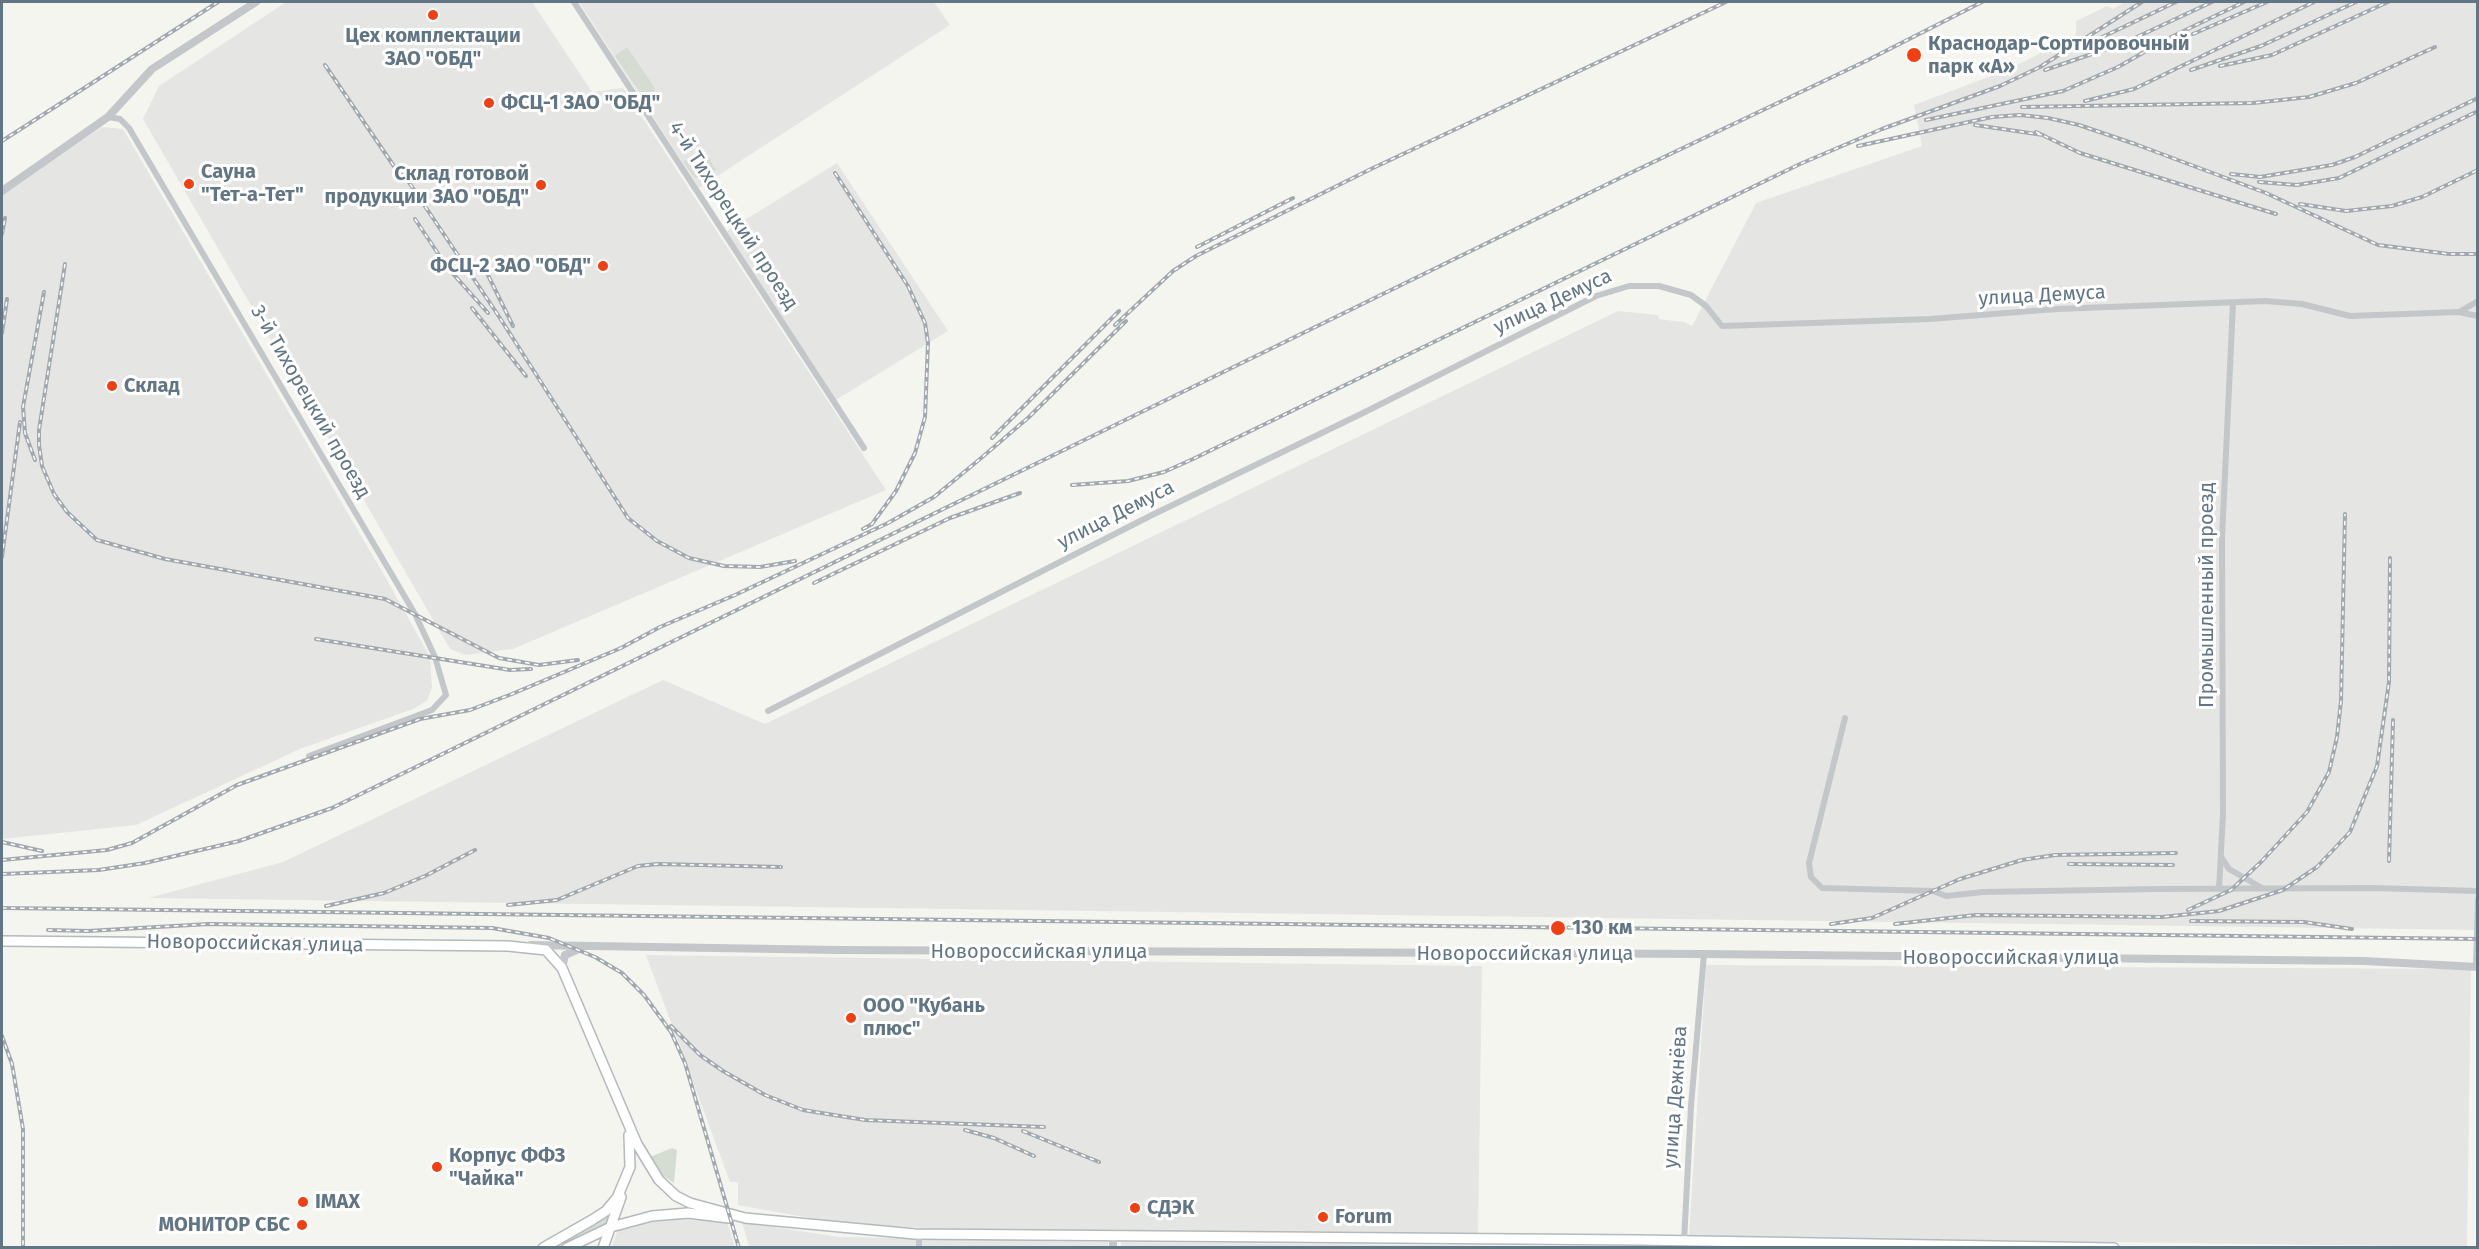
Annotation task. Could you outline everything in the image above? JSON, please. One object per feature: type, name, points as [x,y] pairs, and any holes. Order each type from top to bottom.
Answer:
[{"type":"main road","name":"Новороссийская улица","points":[[2,941],[508,946],[546,950],[562,968],[637,1144],[659,1180],[676,1196]]},
{"type":"main road","points":[[603,1248],[632,1157],[627,1121]]},
{"type":"main road","points":[[543,1248],[606,1211],[625,1183]]},
{"type":"main road","points":[[675,1213],[680,1203],[676,1196]]},
{"type":"main road","points":[[676,1196],[690,1203],[745,1218],[790,1224]]},
{"type":"main road","points":[[567,1248],[611,1227],[675,1213],[919,1235],[1113,1241],[1207,1238],[1640,1243],[1684,1241],[2114,1248]]},
{"type":"main road","points":[[1960,1246],[2008,1248]]},
{"type":"street","points":[[2,191],[108,117],[152,69],[256,2]]},
{"type":"street","name":"4-й Тихорецкий проезд","points":[[574,2],[864,448]]},
{"type":"street","name":"3-й Тихорецкий проезд","points":[[108,117],[120,119],[129,128],[415,614],[435,657],[446,695],[432,710],[309,756]]},
{"type":"street","name":"улица Демуса","points":[[768,711],[1152,514],[1361,414],[1596,296],[1629,286],[1659,286],[1691,295],[1706,306],[1722,326],[1930,319],[2057,309],[2265,301],[2302,304],[2350,316],[2458,312]]},
{"type":"street","points":[[2478,302],[2478,314],[2458,312],[2478,302]]},
{"type":"street","name":"Промышленный проезд","points":[[2219,889],[2223,814],[2222,538],[2233,303]]},
{"type":"street","points":[[1845,717],[1809,863],[1811,877],[1821,888],[1933,891],[1946,896],[1983,892],[2219,889],[2385,888],[2478,891]]},
{"type":"street","points":[[2221,856],[2229,869],[2242,879],[2268,890]]},
{"type":"street","name":"Новороссийская улица","points":[[508,946],[601,945],[1020,952],[1704,954],[2364,961],[2477,966],[2478,900]]},
{"type":"street","points":[[562,968],[565,955],[571,950],[601,945]]},
{"type":"street","name":"улица Дежнёва","points":[[1684,1241],[1704,954]]},
{"type":"street","points":[[919,1235],[919,1248]]},
{"type":"shaded area","points":[[286,2],[532,2],[592,92],[623,88],[886,490],[513,649],[466,655],[450,649],[143,119],[159,86]]},
{"type":"shaded area","points":[[579,2],[934,2],[950,25],[699,188]]},
{"type":"shaded area","points":[[2125,2],[2477,2],[2477,930],[148,898],[283,862],[663,680],[765,724],[1618,311],[1658,315],[1659,319],[1684,322],[1692,326],[1756,203],[1922,146],[1914,105],[2007,70],[2076,35],[2076,21],[2107,6],[2113,9]]},
{"type":"shaded area","points":[[627,47],[655,88],[653,95],[645,99],[615,56]]},
{"type":"shaded area","points":[[102,127],[123,129],[430,657],[432,688],[427,701],[413,709],[300,749],[136,825],[2,839],[2,192]]},
{"type":"shaded area","points":[[696,154],[701,161],[708,157],[716,170],[700,179],[694,177],[683,162]]},
{"type":"shaded area","points":[[837,163],[948,331],[836,400],[727,231]]},
{"type":"shaded area","points":[[646,955],[1482,966],[1478,1235],[940,1229],[832,1222],[738,1205],[738,1182],[730,1182]]},
{"type":"shaded area","points":[[1706,965],[2471,969],[2467,1247],[1689,1236]]},
{"type":"shaded area","points":[[672,1148],[677,1150],[674,1183],[662,1175],[650,1157]]},
{"type":"shaded area","points":[[609,1214],[606,1224],[560,1247],[553,1248]]},
{"type":"shaded area","points":[[685,1216],[727,1222],[735,1247],[611,1248],[618,1229]]},
{"type":"shaded area","points":[[742,1222],[839,1237],[1108,1242],[1108,1247],[749,1247]]},
{"type":"shaded area","points":[[1121,1242],[1632,1247],[1121,1248]]},
{"type":"railway","points":[[2,141],[218,2]]},
{"type":"railway","points":[[1115,325],[1173,271],[1196,256],[1371,169],[1726,2]]},
{"type":"railway","points":[[2,874],[99,870],[145,863],[239,841],[332,808],[1622,177],[1866,61],[1982,2]]},
{"type":"railway","points":[[1072,485],[1128,481],[1164,472],[1193,459],[1800,164],[1882,129],[2000,86],[2040,67],[2142,2]]},
{"type":"railway","points":[[2094,41],[2176,2]]},
{"type":"railway","points":[[2045,70],[2124,43],[2212,2]]},
{"type":"railway","points":[[1926,120],[2063,91],[2118,67],[2169,38],[2244,2]]},
{"type":"railway","points":[[2193,34],[2267,2]]},
{"type":"railway","points":[[2085,101],[2134,89],[2314,2]]},
{"type":"railway","points":[[2191,70],[2261,46],[2356,2]]},
{"type":"railway","points":[[2220,66],[2272,55],[2388,2]]},
{"type":"railway","points":[[2022,107],[2253,103],[2309,97],[2356,83],[2435,47]]},
{"type":"railway","points":[[325,65],[402,178]]},
{"type":"railway","points":[[2231,174],[2260,177],[2332,165],[2355,157],[2478,98]]},
{"type":"railway","points":[[2259,182],[2297,185],[2339,178],[2478,111]]},
{"type":"railway","points":[[1858,146],[1992,117],[2020,115],[2048,118],[2079,125],[2135,144],[2266,193],[2378,245],[2449,254],[2478,254]]},
{"type":"railway","points":[[1975,125],[2043,135]]},
{"type":"railway","points":[[2036,132],[2080,153],[2276,214]]},
{"type":"railway","points":[[400,169],[498,315],[628,518],[657,541],[689,558],[724,566],[760,567],[795,561]]},
{"type":"railway","points":[[2300,204],[2346,211],[2392,206],[2422,197],[2478,170]]},
{"type":"railway","points":[[835,173],[908,286],[925,323],[928,343],[925,417],[915,453],[896,491],[872,524],[863,529]]},
{"type":"railway","points":[[1197,247],[1293,198]]},
{"type":"railway","points":[[2,234],[5,218]]},
{"type":"railway","points":[[415,219],[447,267],[488,313]]},
{"type":"railway","points":[[65,264],[39,430],[39,445],[42,466],[54,494],[67,512],[97,540],[165,559],[385,599],[499,658],[539,665],[578,660]]},
{"type":"railway","points":[[485,269],[513,326]]},
{"type":"railway","points":[[35,460],[25,433],[23,407],[44,292]]},
{"type":"railway","points":[[2,333],[7,299]]},
{"type":"railway","points":[[472,308],[526,376]]},
{"type":"railway","points":[[992,438],[1119,311]]},
{"type":"railway","points":[[2,860],[107,850],[132,843],[237,785],[420,719],[470,710],[512,694],[621,648],[660,627],[735,595],[888,523],[934,497],[980,459],[1029,417],[1126,321]]},
{"type":"railway","points":[[2,557],[20,422]]},
{"type":"railway","points":[[814,583],[950,518],[1020,493]]},
{"type":"railway","points":[[2188,910],[2231,890],[2261,862],[2307,812],[2329,772],[2337,737],[2341,701],[2345,514]]},
{"type":"railway","points":[[1895,924],[1976,915],[2162,917],[2219,911],[2283,890],[2317,867],[2350,832],[2377,766],[2389,682],[2390,558]]},
{"type":"railway","points":[[316,639],[510,670],[531,669]]},
{"type":"railway","points":[[2389,861],[2393,720]]},
{"type":"railway","points":[[2,842],[42,851]]},
{"type":"railway","points":[[326,906],[384,893],[425,876],[475,850]]},
{"type":"railway","points":[[1831,924],[1872,918],[1960,879],[2022,860],[2055,855],[2176,853]]},
{"type":"railway","points":[[508,905],[557,900],[638,866],[658,864],[781,867]]},
{"type":"railway","points":[[2069,864],[2173,865]]},
{"type":"railway","points":[[2,908],[2478,939]]},
{"type":"railway","points":[[2191,921],[2304,922],[2352,929]]},
{"type":"railway","points":[[48,930],[88,931],[209,924],[492,928],[549,938],[595,957],[622,973],[644,995],[671,1032],[685,1063],[739,1248]]},
{"type":"railway","points":[[671,1026],[700,1055],[723,1071],[765,1095],[803,1110],[865,1120],[1044,1127]]},
{"type":"railway","points":[[2,1036],[12,1064],[23,1129],[23,1248]]},
{"type":"railway","points":[[965,1130],[994,1138],[1034,1156]]},
{"type":"railway","points":[[1023,1131],[1099,1162]]},
{"type":"place","name":"Цех комплектации ЗАО \"ОБД\"","points":[[433,15]]},
{"type":"place","name":"Краснодар-Сортировочный парк «А»","points":[[1914,55]]},
{"type":"place","name":"ФСЦ-1 ЗАО \"ОБД\"","points":[[489,103]]},
{"type":"place","name":"Сауна \"Тет-а-Тет\"","points":[[189,184]]},
{"type":"place","name":"Склад готовой продукции ЗАО \"ОБД\"","points":[[541,185]]},
{"type":"place","name":"ФСЦ-2 ЗАО \"ОБД\"","points":[[603,266]]},
{"type":"place","name":"Склад","points":[[112,386]]},
{"type":"place","name":"130 км","points":[[1558,928]]},
{"type":"place","name":"ООО \"Кубань плюс\"","points":[[851,1018]]},
{"type":"place","name":"Корпус ФФЗ \"Чайка\"","points":[[437,1167]]},
{"type":"place","name":"IMAX","points":[[303,1202]]},
{"type":"place","name":"СДЭК","points":[[1135,1208]]},
{"type":"place","name":"Forum","points":[[1323,1217]]},
{"type":"place","name":"МОНИТОР СБС","points":[[302,1225]]}]
